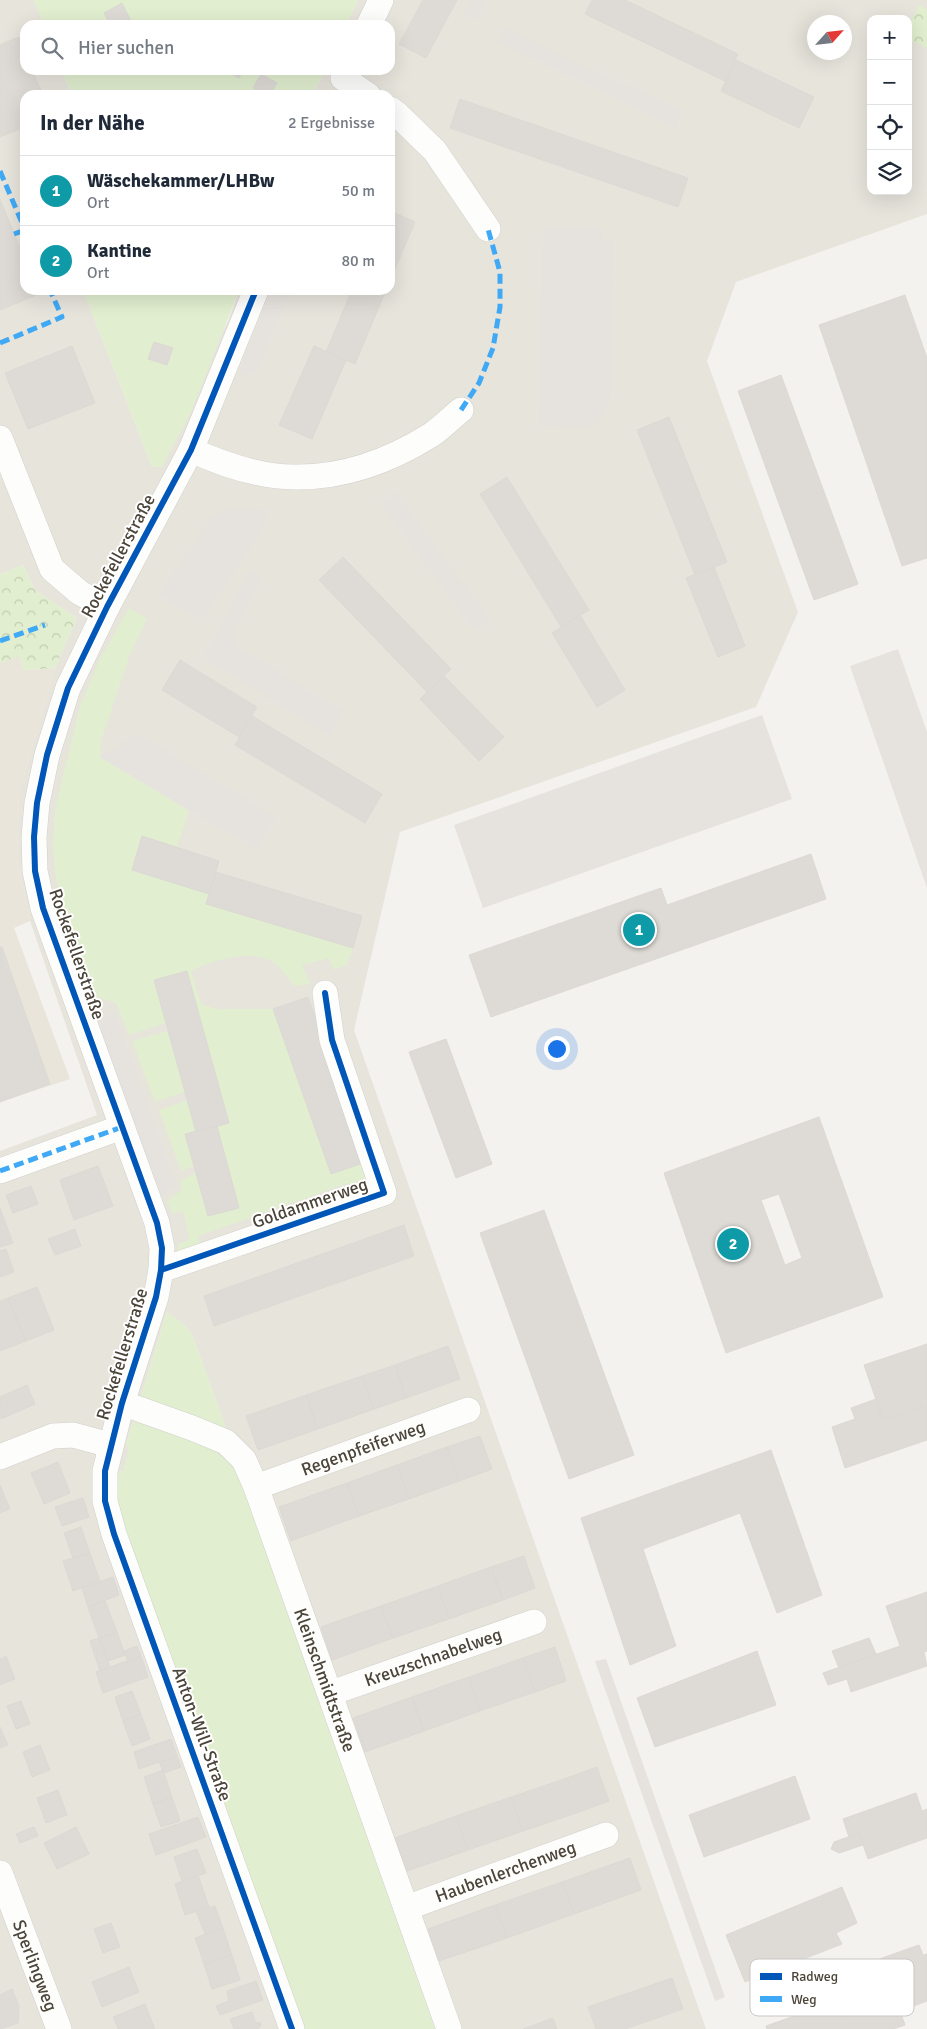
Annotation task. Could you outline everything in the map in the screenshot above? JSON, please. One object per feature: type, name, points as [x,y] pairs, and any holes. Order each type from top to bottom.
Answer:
[{"type":"street","points":[[371,20],[381,0]]},
{"type":"street","points":[[342,81],[359,90]]},
{"type":"street","points":[[395,114],[435,151],[488,229]]},
{"type":"street","name":"Rockefellerstraße","points":[[110,1445],[156,1297],[161,1270],[162,1248],[157,1223],[43,908],[35,862],[34,837],[37,803],[48,755],[68,688],[107,607],[192,450],[254,295]]},
{"type":"street","points":[[192,450],[218,462],[257,472],[294,477],[331,474],[363,467],[389,458],[432,434],[460,410]]},
{"type":"street","points":[[0,438],[52,570],[80,593],[107,607]]},
{"type":"street","name":"Goldammerweg","points":[[161,1270],[384,1193],[332,1040],[325,993]]},
{"type":"street","points":[[0,1171],[122,1128]]},
{"type":"street","name":"Kleinschmidtstraße","points":[[122,1403],[226,1442],[244,1460],[256,1487],[331,1693],[449,2029]]},
{"type":"street","name":"Regenpfeiferweg","points":[[256,1487],[468,1410]]},
{"type":"street","points":[[0,1457],[53,1436],[73,1435],[110,1445]]},
{"type":"street","name":"Anton-Will-Straße","points":[[110,1445],[105,1472],[105,1501],[114,1534],[292,2029]]},
{"type":"street","name":"Kreuzschnabelweg","points":[[331,1693],[534,1622]]},
{"type":"street","name":"Haubenlerchenweg","points":[[406,1908],[606,1835]]},
{"type":"street","name":"Sperlingweg","points":[[0,1873],[59,2029]]},
{"type":"shaded area","points":[[0,0],[34,0],[42,20],[20,20],[20,75],[64,75],[70,90],[20,90],[20,295],[85,295],[152,467],[228,321],[237,295],[395,295],[395,90],[315,90],[323,75],[395,75],[395,20],[348,20],[358,0],[927,0],[927,214],[736,282],[707,361],[798,612],[756,707],[400,832],[354,1030],[706,2029],[435,2029],[239,1475],[226,1428],[192,1334],[167,1312],[126,1445],[130,1448],[123,1472],[120,1471],[117,1491],[302,2029],[0,2029],[0,1151],[97,1115],[30,921],[17,860],[19,792],[55,668],[77,618],[35,590],[23,565],[0,574]]},
{"type":"shaded area","points":[[470,0],[488,0],[478,20],[464,12]]},
{"type":"shaded area","points":[[505,28],[684,112],[676,128],[496,41]]},
{"type":"shaded area","points":[[543,227],[602,228],[602,239],[614,240],[612,385],[607,410],[593,427],[538,426]]},
{"type":"shaded area","points":[[269,295],[289,295],[256,374],[238,375]]},
{"type":"shaded area","points":[[396,492],[490,620],[475,632],[380,503]]},
{"type":"shaded area","points":[[235,508],[268,510],[261,532],[201,620],[158,595],[211,518],[224,510]]},
{"type":"shaded area","points":[[250,571],[263,577],[234,633],[238,647],[343,711],[330,736],[203,657]]},
{"type":"shaded area","points":[[898,649],[927,732],[927,888],[850,666]]},
{"type":"shaded area","points":[[19,655],[24,670],[55,668],[19,792],[17,860],[30,921],[14,928],[70,1079],[0,1102],[0,663]]},
{"type":"shaded area","points":[[762,715],[792,799],[483,908],[454,825]]},
{"type":"shaded area","points":[[138,734],[276,817],[258,850],[100,757]]},
{"type":"shaded area","points":[[115,1012],[177,1186],[159,1198],[94,1019]]},
{"type":"shaded area","points":[[606,1659],[725,1997],[715,2001],[595,1661]]},
{"type":"green space","points":[[34,0],[358,0],[348,20],[42,20]]},
{"type":"green space","points":[[919,5],[927,9],[927,48],[912,41],[912,20]]},
{"type":"green space","points":[[64,75],[323,75],[315,90],[70,90]]},
{"type":"green space","points":[[85,295],[237,295],[192,410],[162,467],[152,467]]},
{"type":"green space","points":[[23,565],[35,590],[77,618],[55,668],[24,670],[19,656],[0,663],[0,574]]},
{"type":"green space","points":[[129,608],[147,619],[130,654],[101,741],[100,757],[189,811],[177,847],[142,837],[132,869],[209,894],[206,904],[353,948],[347,965],[334,970],[329,958],[302,965],[310,984],[294,986],[277,965],[258,957],[234,957],[210,963],[191,971],[201,1004],[217,1009],[273,1009],[331,1174],[366,1162],[368,1186],[356,1197],[349,1183],[198,1236],[201,1249],[183,1254],[177,1251],[179,1243],[190,1240],[183,1211],[172,1213],[167,1201],[182,1190],[180,1181],[196,1173],[208,1216],[239,1208],[217,1126],[229,1122],[187,971],[166,1023],[129,1035],[116,1003],[94,996],[62,905],[55,873],[53,842],[55,809],[80,706],[100,659]]},
{"type":"green space","points":[[168,1031],[185,1092],[155,1102],[132,1041]]},
{"type":"green space","points":[[188,1100],[196,1132],[194,1166],[181,1171],[159,1110]]},
{"type":"green space","points":[[167,1312],[192,1334],[226,1428],[239,1475],[435,2029],[302,2029],[118,1512],[117,1491],[119,1471],[123,1472],[129,1448],[126,1445]]},
{"type":"building","points":[[423,0],[457,0],[426,58],[399,44]]},
{"type":"building","points":[[592,0],[625,0],[738,54],[725,81],[585,14]]},
{"type":"building","points":[[122,3],[130,20],[108,20],[104,13]]},
{"type":"building","points":[[19,37],[20,75],[34,75],[41,90],[20,90],[20,129],[0,137],[0,45]]},
{"type":"building","points":[[736,60],[814,97],[799,128],[721,91]]},
{"type":"building","points":[[260,75],[277,83],[273,90],[256,90],[253,88]]},
{"type":"building","points":[[460,99],[688,178],[678,207],[450,128]]},
{"type":"building","points":[[0,199],[20,248],[20,295],[37,295],[0,310]]},
{"type":"building","points":[[395,213],[415,222],[395,269]]},
{"type":"building","points":[[350,295],[384,295],[355,364],[326,352]]},
{"type":"building","points":[[905,295],[927,358],[927,558],[902,566],[819,325]]},
{"type":"building","points":[[154,342],[173,348],[167,365],[148,359]]},
{"type":"building","points":[[72,346],[95,403],[28,429],[5,373]]},
{"type":"building","points":[[314,346],[346,360],[312,439],[279,425]]},
{"type":"building","points":[[781,375],[858,584],[814,600],[738,391]]},
{"type":"building","points":[[669,417],[727,562],[695,575],[637,430]]},
{"type":"building","points":[[507,477],[589,610],[561,627],[480,494]]},
{"type":"building","points":[[343,557],[451,669],[427,692],[319,580]]},
{"type":"building","points":[[714,567],[745,646],[718,657],[686,578]]},
{"type":"building","points":[[580,615],[625,690],[597,707],[552,633]]},
{"type":"building","points":[[180,660],[257,707],[239,737],[162,690]]},
{"type":"building","points":[[444,676],[504,737],[479,761],[420,699]]},
{"type":"building","points":[[252,716],[382,794],[365,823],[235,745]]},
{"type":"building","points":[[142,836],[219,861],[209,894],[132,870]]},
{"type":"building","points":[[811,854],[826,899],[491,1017],[469,955],[661,888],[667,905]]},
{"type":"building","points":[[216,872],[362,916],[353,948],[206,904]]},
{"type":"building","points":[[0,947],[2,947],[50,1084],[0,1102]]},
{"type":"building","points":[[187,971],[229,1123],[196,1132],[154,980]]},
{"type":"building","points":[[308,997],[366,1162],[331,1174],[273,1009]]},
{"type":"building","points":[[446,1039],[492,1164],[456,1178],[409,1052]]},
{"type":"building","points":[[819,1117],[883,1297],[726,1353],[664,1173]],"holes":[[[779,1194],[802,1258],[785,1265],[761,1200]]]},
{"type":"building","points":[[217,1126],[239,1208],[208,1216],[185,1134]]},
{"type":"building","points":[[98,1166],[113,1206],[74,1220],[60,1180]]},
{"type":"building","points":[[31,1186],[38,1204],[13,1213],[6,1195]]},
{"type":"building","points":[[0,1208],[13,1243],[0,1247]]},
{"type":"building","points":[[544,1210],[634,1455],[569,1479],[480,1233]]},
{"type":"building","points":[[404,1225],[414,1256],[214,1326],[204,1296]]},
{"type":"building","points":[[75,1229],[81,1246],[55,1255],[48,1239]]},
{"type":"building","points":[[6,1249],[14,1272],[0,1277],[0,1251]]},
{"type":"building","points":[[37,1287],[54,1330],[26,1341],[8,1298]]},
{"type":"building","points":[[8,1298],[26,1341],[0,1351],[0,1301]]},
{"type":"building","points":[[927,1344],[927,1405],[883,1420],[864,1365]]},
{"type":"building","points":[[448,1346],[460,1379],[406,1398],[395,1365]]},
{"type":"building","points":[[395,1365],[406,1398],[374,1409],[362,1376]]},
{"type":"building","points":[[362,1376],[374,1409],[318,1429],[306,1395]]},
{"type":"building","points":[[27,1385],[35,1404],[1,1419],[0,1397]]},
{"type":"building","points":[[306,1395],[318,1429],[258,1450],[246,1416]]},
{"type":"building","points":[[876,1399],[883,1420],[927,1405],[927,1440],[845,1468],[832,1427],[855,1419],[851,1408]]},
{"type":"building","points":[[480,1436],[492,1469],[459,1481],[447,1447]]},
{"type":"building","points":[[447,1447],[459,1481],[409,1499],[397,1465]]},
{"type":"building","points":[[771,1450],[822,1595],[777,1613],[740,1513],[643,1549],[676,1646],[630,1665],[581,1518]]},
{"type":"building","points":[[58,1462],[70,1493],[44,1504],[31,1473]]},
{"type":"building","points":[[397,1465],[409,1499],[359,1516],[347,1483]]},
{"type":"building","points":[[347,1483],[359,1516],[291,1541],[279,1507]]},
{"type":"building","points":[[0,1485],[10,1509],[0,1513]]},
{"type":"building","points":[[83,1498],[89,1517],[62,1526],[55,1507]]},
{"type":"building","points":[[81,1527],[90,1553],[73,1558],[64,1533]]},
{"type":"building","points":[[90,1553],[100,1581],[73,1591],[63,1561]]},
{"type":"building","points":[[524,1556],[535,1588],[503,1600],[491,1567]]},
{"type":"building","points":[[491,1567],[503,1600],[449,1619],[438,1586]]},
{"type":"building","points":[[113,1577],[119,1595],[88,1607],[82,1588]]},
{"type":"building","points":[[438,1586],[449,1619],[393,1638],[381,1606]]},
{"type":"building","points":[[927,1592],[927,1651],[924,1652],[927,1666],[851,1692],[847,1679],[828,1685],[823,1673],[900,1646],[886,1606]]},
{"type":"building","points":[[105,1601],[117,1632],[99,1638],[88,1607]]},
{"type":"building","points":[[381,1606],[393,1638],[332,1660],[321,1627]]},
{"type":"building","points":[[117,1632],[125,1655],[108,1661],[99,1638]]},
{"type":"building","points":[[99,1638],[110,1667],[100,1671],[90,1641]]},
{"type":"building","points":[[869,1638],[876,1654],[839,1668],[832,1651]]},
{"type":"building","points":[[137,1646],[141,1656],[128,1661],[124,1651]]},
{"type":"building","points":[[555,1647],[566,1681],[535,1692],[523,1658]]},
{"type":"building","points":[[757,1651],[776,1705],[655,1747],[637,1698]]},
{"type":"building","points":[[6,1656],[15,1679],[0,1685],[0,1659]]},
{"type":"building","points":[[141,1656],[148,1677],[103,1693],[96,1672]]},
{"type":"building","points":[[523,1658],[535,1692],[480,1711],[469,1677]]},
{"type":"building","points":[[469,1677],[480,1711],[424,1731],[412,1697]]},
{"type":"building","points":[[132,1691],[141,1714],[123,1721],[115,1697]]},
{"type":"building","points":[[412,1697],[424,1731],[365,1752],[353,1718]]},
{"type":"building","points":[[21,1701],[30,1724],[16,1729],[7,1706]]},
{"type":"building","points":[[141,1714],[150,1739],[132,1746],[123,1721]]},
{"type":"building","points":[[0,1727],[8,1745],[0,1748]]},
{"type":"building","points":[[171,1739],[177,1756],[139,1769],[134,1752]]},
{"type":"building","points":[[40,1745],[50,1770],[32,1777],[23,1752]]},
{"type":"building","points":[[177,1756],[181,1767],[164,1773],[159,1762]]},
{"type":"building","points":[[597,1767],[609,1801],[579,1812],[567,1778]]},
{"type":"building","points":[[163,1770],[172,1797],[153,1804],[144,1777]]},
{"type":"building","points":[[795,1776],[810,1819],[704,1857],[689,1815]]},
{"type":"building","points":[[567,1778],[579,1812],[523,1831],[511,1797]]},
{"type":"building","points":[[58,1790],[67,1815],[46,1823],[37,1798]]},
{"type":"building","points":[[916,1793],[922,1811],[927,1809],[927,1838],[868,1859],[859,1833],[849,1837],[843,1819]]},
{"type":"building","points":[[172,1797],[180,1821],[161,1827],[153,1804]]},
{"type":"building","points":[[511,1797],[523,1831],[468,1850],[456,1816]]},
{"type":"building","points":[[456,1816],[468,1850],[407,1871],[395,1838]]},
{"type":"building","points":[[198,1817],[206,1837],[156,1855],[149,1834]]},
{"type":"building","points":[[34,1827],[38,1836],[20,1843],[16,1834]]},
{"type":"building","points":[[76,1827],[89,1854],[57,1869],[44,1843]]},
{"type":"building","points":[[859,1833],[863,1845],[839,1853],[831,1849],[834,1842]]},
{"type":"building","points":[[197,1849],[206,1873],[182,1881],[174,1857]]},
{"type":"building","points":[[630,1858],[641,1890],[574,1914],[562,1882]]},
{"type":"building","points":[[198,1875],[209,1907],[185,1915],[175,1884]]},
{"type":"building","points":[[562,1882],[574,1914],[507,1938],[495,1905]]},
{"type":"building","points":[[842,1887],[857,1923],[836,1933],[842,1944],[804,1959],[750,1959],[750,1980],[745,1982],[726,1935]]},
{"type":"building","points":[[495,1905],[507,1938],[439,1961],[428,1929]]},
{"type":"building","points":[[215,1906],[223,1928],[205,1934],[196,1911]]},
{"type":"building","points":[[111,1923],[120,1947],[103,1953],[94,1929]]},
{"type":"building","points":[[223,1928],[232,1955],[204,1964],[195,1938]]},
{"type":"building","points":[[919,1945],[923,1955],[927,1954],[927,2001],[914,2006],[914,1959],[879,1959]]},
{"type":"building","points":[[232,1955],[240,1980],[212,1989],[204,1964]]},
{"type":"building","points":[[129,1967],[139,1992],[102,2007],[92,1982]]},
{"type":"building","points":[[672,1978],[683,2009],[625,2029],[596,2029],[588,2007]]},
{"type":"building","points":[[256,1981],[263,2000],[220,2015],[216,2006],[229,2001],[227,1991]]},
{"type":"building","points":[[12,1989],[19,2006],[18,2023],[0,2029],[0,1995]]},
{"type":"building","points":[[145,2004],[155,2029],[118,2029],[113,2017]]},
{"type":"building","points":[[252,2012],[256,2023],[260,2022],[261,2026],[258,2027],[259,2029],[234,2029],[230,2019]]},
{"type":"building","points":[[794,2016],[902,2016],[905,2025],[893,2029],[767,2029],[766,2026]]},
{"type":"building","points":[[553,2018],[557,2029],[523,2029]]},
{"type":"marked path","points":[[0,171],[20,218]]},
{"type":"marked path","points":[[461,410],[479,383],[493,348],[500,307],[500,272],[488,229]]},
{"type":"marked path","points":[[14,234],[20,232]]},
{"type":"marked path","points":[[0,343],[62,317],[52,295]]},
{"type":"marked path","points":[[0,641],[45,625]]},
{"type":"marked path","points":[[0,1171],[122,1127]]},
{"type":"cycle path","points":[[254,295],[191,450],[107,607],[68,688],[47,755],[37,803],[34,837],[35,871],[43,908],[157,1223],[162,1248],[161,1270],[156,1297],[122,1403],[105,1471],[105,1501],[114,1534],[292,2029]]},
{"type":"cycle path","points":[[161,1270],[384,1193],[332,1040],[325,993]]},
{"type":"place","name":"Wäschekammer/LHBw","points":[[639,930]]},
{"type":"place","name":"Kantine","points":[[733,1244]]}]
